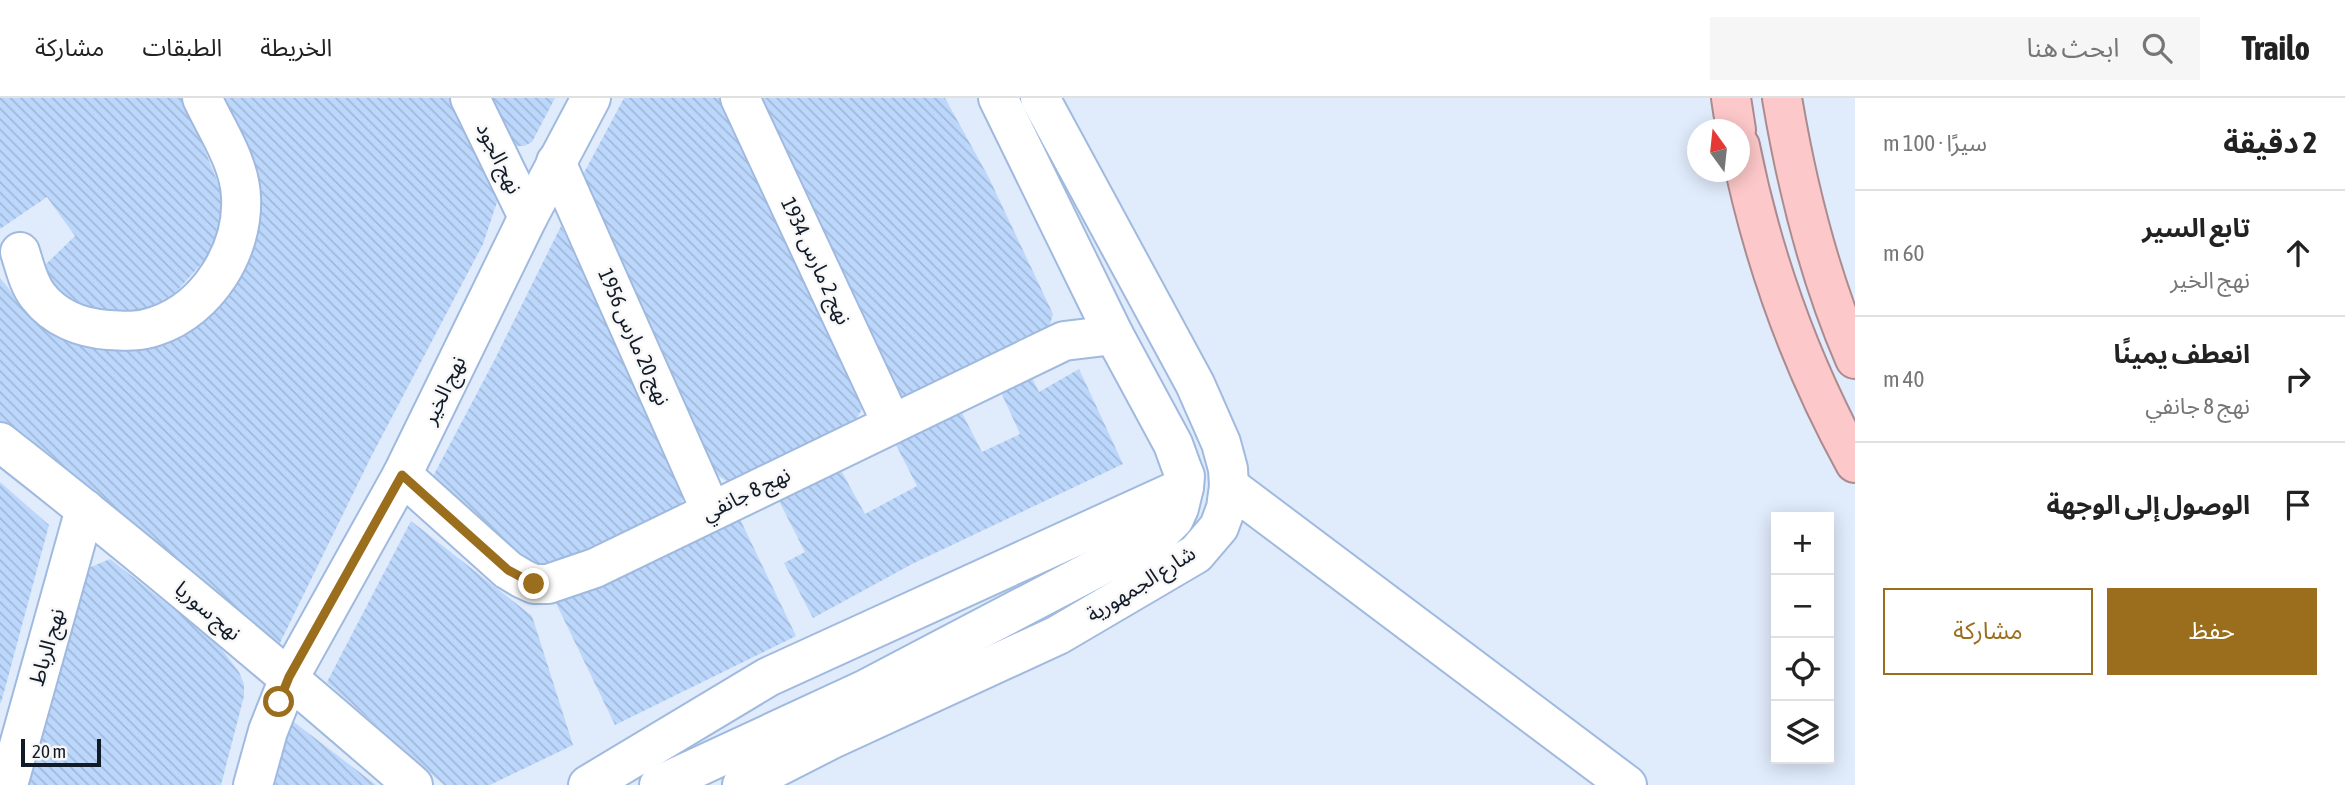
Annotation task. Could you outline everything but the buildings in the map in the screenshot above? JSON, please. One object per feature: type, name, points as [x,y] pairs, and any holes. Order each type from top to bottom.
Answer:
[{"type":"highway","points":[[1731,98],[1734,119]]},
{"type":"highway","points":[[1782,98],[1796,173],[1809,223],[1855,359]]},
{"type":"highway","points":[[1749,182],[1772,270],[1813,376],[1855,463]]},
{"type":"street","points":[[20,252],[30,284],[38,295],[48,307],[77,325],[121,331],[156,326],[185,311],[202,297],[224,266],[233,246],[239,228],[242,195],[229,155],[202,98]]},
{"type":"street","name":"نهج الجود","points":[[470,98],[528,217]]},
{"type":"street","name":"نهج الخير","points":[[253,785],[268,731],[289,677],[402,475],[528,217],[591,98]]},
{"type":"street","name":"نهج 2 مارس 1934","points":[[740,98],[892,424]]},
{"type":"street","points":[[659,785],[864,690],[1156,537],[1174,519],[1185,476],[1173,444],[1114,335],[998,98]]},
{"type":"street","name":"شارع الجمهورية","points":[[742,785],[830,740],[1059,635],[1196,554],[1219,527],[1226,508],[1229,486],[1228,468],[1221,443],[1195,384],[1040,98]]},
{"type":"street","name":"نهج 20 مارس 1956","points":[[556,162],[711,511]]},
{"type":"street","name":"نهج 8 جانفي","points":[[402,475],[508,570],[534,584],[548,584],[596,568],[1064,341],[1114,335]]},
{"type":"street","name":"نهج سوريا","points":[[0,442],[289,677],[413,785]]},
{"type":"street","points":[[1229,486],[1627,785]]},
{"type":"street","points":[[588,785],[768,677],[1184,487]]},
{"type":"street","name":"نهج الرباط","points":[[9,785],[85,509]]},
{"type":"route","points":[[279,702],[289,677],[402,475],[508,570],[534,584]]}]
